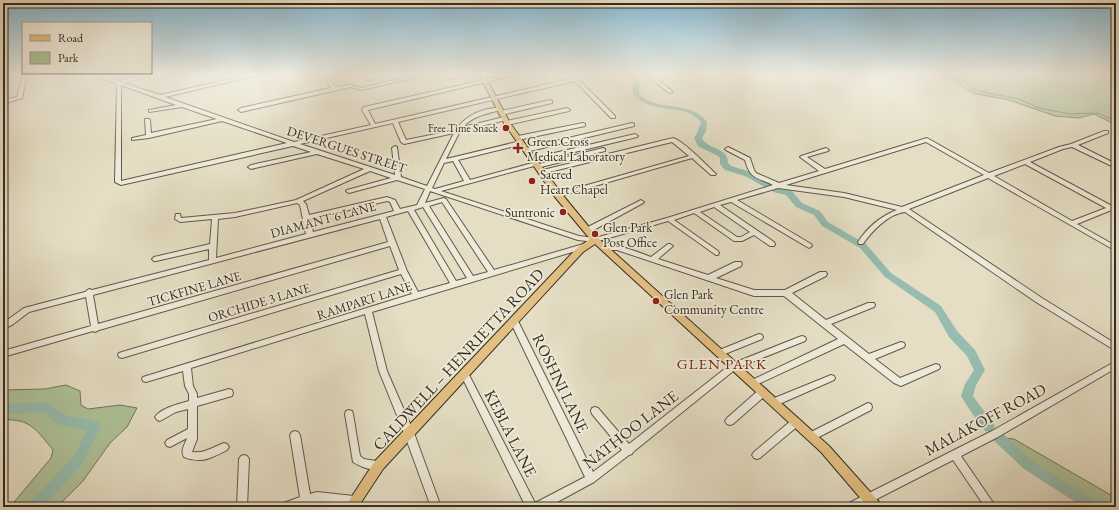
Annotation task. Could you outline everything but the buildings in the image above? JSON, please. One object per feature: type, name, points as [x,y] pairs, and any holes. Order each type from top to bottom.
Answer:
[{"type":"main road","points":[[493,98],[502,116],[519,141],[558,195],[588,230],[592,242],[605,248],[812,436],[876,507]]},
{"type":"main road","name":"CALDWELL – HENRIETTA ROAD","points":[[353,504],[379,465],[580,250],[592,242]]},
{"type":"street","points":[[3,102],[19,98]]},
{"type":"street","points":[[117,98],[119,183],[493,98]]},
{"type":"street","name":"DEVERGUES STREET","points":[[163,98],[317,152],[437,190],[592,242]]},
{"type":"street","points":[[241,110],[295,98]]},
{"type":"street","points":[[374,126],[365,110],[366,108],[411,98]]},
{"type":"street","points":[[594,98],[613,117]]},
{"type":"street","points":[[395,121],[404,142],[458,130],[550,102]]},
{"type":"street","points":[[151,111],[182,104]]},
{"type":"street","points":[[471,279],[423,205],[458,130],[465,120],[473,115],[502,116],[567,110]]},
{"type":"street","points":[[134,139],[223,119]]},
{"type":"street","points":[[147,120],[149,136]]},
{"type":"street","points":[[443,162],[583,125]]},
{"type":"street","points":[[526,150],[632,125]]},
{"type":"street","points":[[862,242],[881,221],[902,209],[1106,132]]},
{"type":"street","points":[[437,190],[635,136]]},
{"type":"street","points":[[542,172],[674,140],[713,174]]},
{"type":"street","name":"RAMPART LANE","points":[[146,379],[187,368],[368,312],[416,295],[669,220],[927,140],[1116,249]]},
{"type":"street","points":[[1073,145],[1116,166]]},
{"type":"street","points":[[349,191],[398,178],[395,148]]},
{"type":"street","points":[[728,149],[748,158],[751,170],[754,174],[779,186],[844,195],[902,209],[915,215],[1039,300],[1116,348]]},
{"type":"street","points":[[535,163],[603,150]]},
{"type":"street","points":[[823,171],[803,157],[826,150]]},
{"type":"street","points":[[251,167],[317,152]]},
{"type":"street","points":[[558,195],[694,156]]},
{"type":"street","points":[[455,159],[468,182]]},
{"type":"street","points":[[1026,162],[1114,208]]},
{"type":"street","points":[[178,215],[178,219],[180,220],[215,217],[248,212],[298,201],[370,169]]},
{"type":"street","name":"DIAMANT 6 LANE","points":[[3,326],[13,322],[20,313],[27,310],[89,292],[212,261],[455,196]]},
{"type":"street","points":[[306,218],[387,199],[394,201],[398,212]]},
{"type":"street","points":[[444,200],[492,272]]},
{"type":"street","points":[[732,200],[809,246]]},
{"type":"street","points":[[298,201],[302,202],[310,235]]},
{"type":"street","points":[[588,230],[641,202]]},
{"type":"street","points":[[715,205],[772,244]]},
{"type":"street","points":[[1072,223],[1114,208]]},
{"type":"street","points":[[410,209],[454,284]]},
{"type":"street","points":[[695,211],[736,239],[742,239],[756,232]]},
{"type":"street","points":[[382,216],[403,270],[416,295]]},
{"type":"street","points":[[212,261],[215,217]]},
{"type":"street","points":[[669,220],[716,253]]},
{"type":"street","name":"TICKFINE LANE","points":[[3,354],[392,243]]},
{"type":"street","points":[[156,259],[213,246]]},
{"type":"street","points":[[653,260],[670,246]]},
{"type":"street","points":[[605,248],[617,248],[754,293],[786,293],[823,274]]},
{"type":"street","points":[[709,278],[738,264]]},
{"type":"street","name":"ORCHIDE 3 LANE","points":[[122,356],[403,270]]},
{"type":"street","points":[[89,292],[95,328]]},
{"type":"street","points":[[786,293],[892,379],[901,382],[936,367]]},
{"type":"street","points":[[824,324],[871,304]]},
{"type":"street","points":[[368,312],[383,371],[409,433],[436,507]]},
{"type":"street","name":"ROSHNI LANE","points":[[514,321],[591,479]]},
{"type":"street","points":[[720,353],[759,337]]},
{"type":"street","name":"NATHOO LANE","points":[[538,507],[591,479],[629,451],[734,366],[802,339]]},
{"type":"street","points":[[753,383],[844,340]]},
{"type":"street","points":[[867,358],[901,345]]},
{"type":"street","name":"MALAKOFF ROAD","points":[[851,507],[995,434],[1116,364]]},
{"type":"street","points":[[187,368],[189,386],[193,394],[194,404],[191,442],[186,452],[190,456],[201,456],[224,447]]},
{"type":"street","name":"KEBLA LANE","points":[[464,373],[532,507]]},
{"type":"street","points":[[775,402],[831,378]]},
{"type":"street","points":[[730,421],[764,392]]},
{"type":"street","points":[[160,417],[174,409],[229,393]]},
{"type":"street","points":[[812,436],[868,407]]},
{"type":"street","points":[[594,411],[629,451]]},
{"type":"street","points":[[349,414],[356,459],[363,463],[379,465]]},
{"type":"street","points":[[757,455],[796,422]]},
{"type":"street","points":[[170,443],[192,431]]},
{"type":"street","points":[[295,435],[306,503]]},
{"type":"street","points":[[954,454],[991,507]]},
{"type":"street","points":[[242,507],[244,459]]},
{"type":"street","points":[[285,507],[306,503],[325,497],[353,504]]},
{"type":"green space","points":[[997,98],[1116,98],[1116,125],[1094,114],[1079,118],[1055,116],[1009,100]]},
{"type":"green space","points":[[66,385],[80,391],[81,405],[88,409],[120,405],[137,408],[127,427],[110,443],[83,481],[57,507],[10,507],[51,458],[53,450],[38,432],[27,424],[20,421],[3,420],[3,390],[45,389]]},
{"type":"green space","points":[[1003,438],[1014,439],[1116,498],[1116,507],[1088,507],[1015,457],[1005,447]]},
{"type":"waterway","points":[[640,98],[651,104],[661,107],[682,109],[699,116],[704,122],[702,131],[698,138],[701,144],[721,154],[724,158],[724,164],[728,168],[748,174],[769,186]]},
{"type":"waterway","points":[[1013,98],[1039,108],[1070,114],[1098,113],[1116,121]]},
{"type":"waterway","points":[[776,190],[789,193],[799,205],[817,213],[825,224],[863,246],[888,275],[938,309],[953,334],[971,353],[980,370],[971,384],[967,396],[989,427]]},
{"type":"waterway","points":[[3,409],[46,407],[61,420],[95,426],[78,460],[34,507]]},
{"type":"waterway","points":[[995,434],[1028,465],[1095,507]]},
{"type":"place","name":"Free Time Snack","points":[[506,128]]},
{"type":"place","name":"Green Cross Medical Laboratory","points":[[518,148]]},
{"type":"place","name":"Sacred Heart Chapel","points":[[532,181]]},
{"type":"place","name":"Suntronic","points":[[563,212]]},
{"type":"place","name":"Glen Park Post Office","points":[[595,234]]},
{"type":"place","name":"Glen Park Community Centre","points":[[656,301]]},
{"type":"district","name":"GLEN PARK","points":[[722,364]]}]
